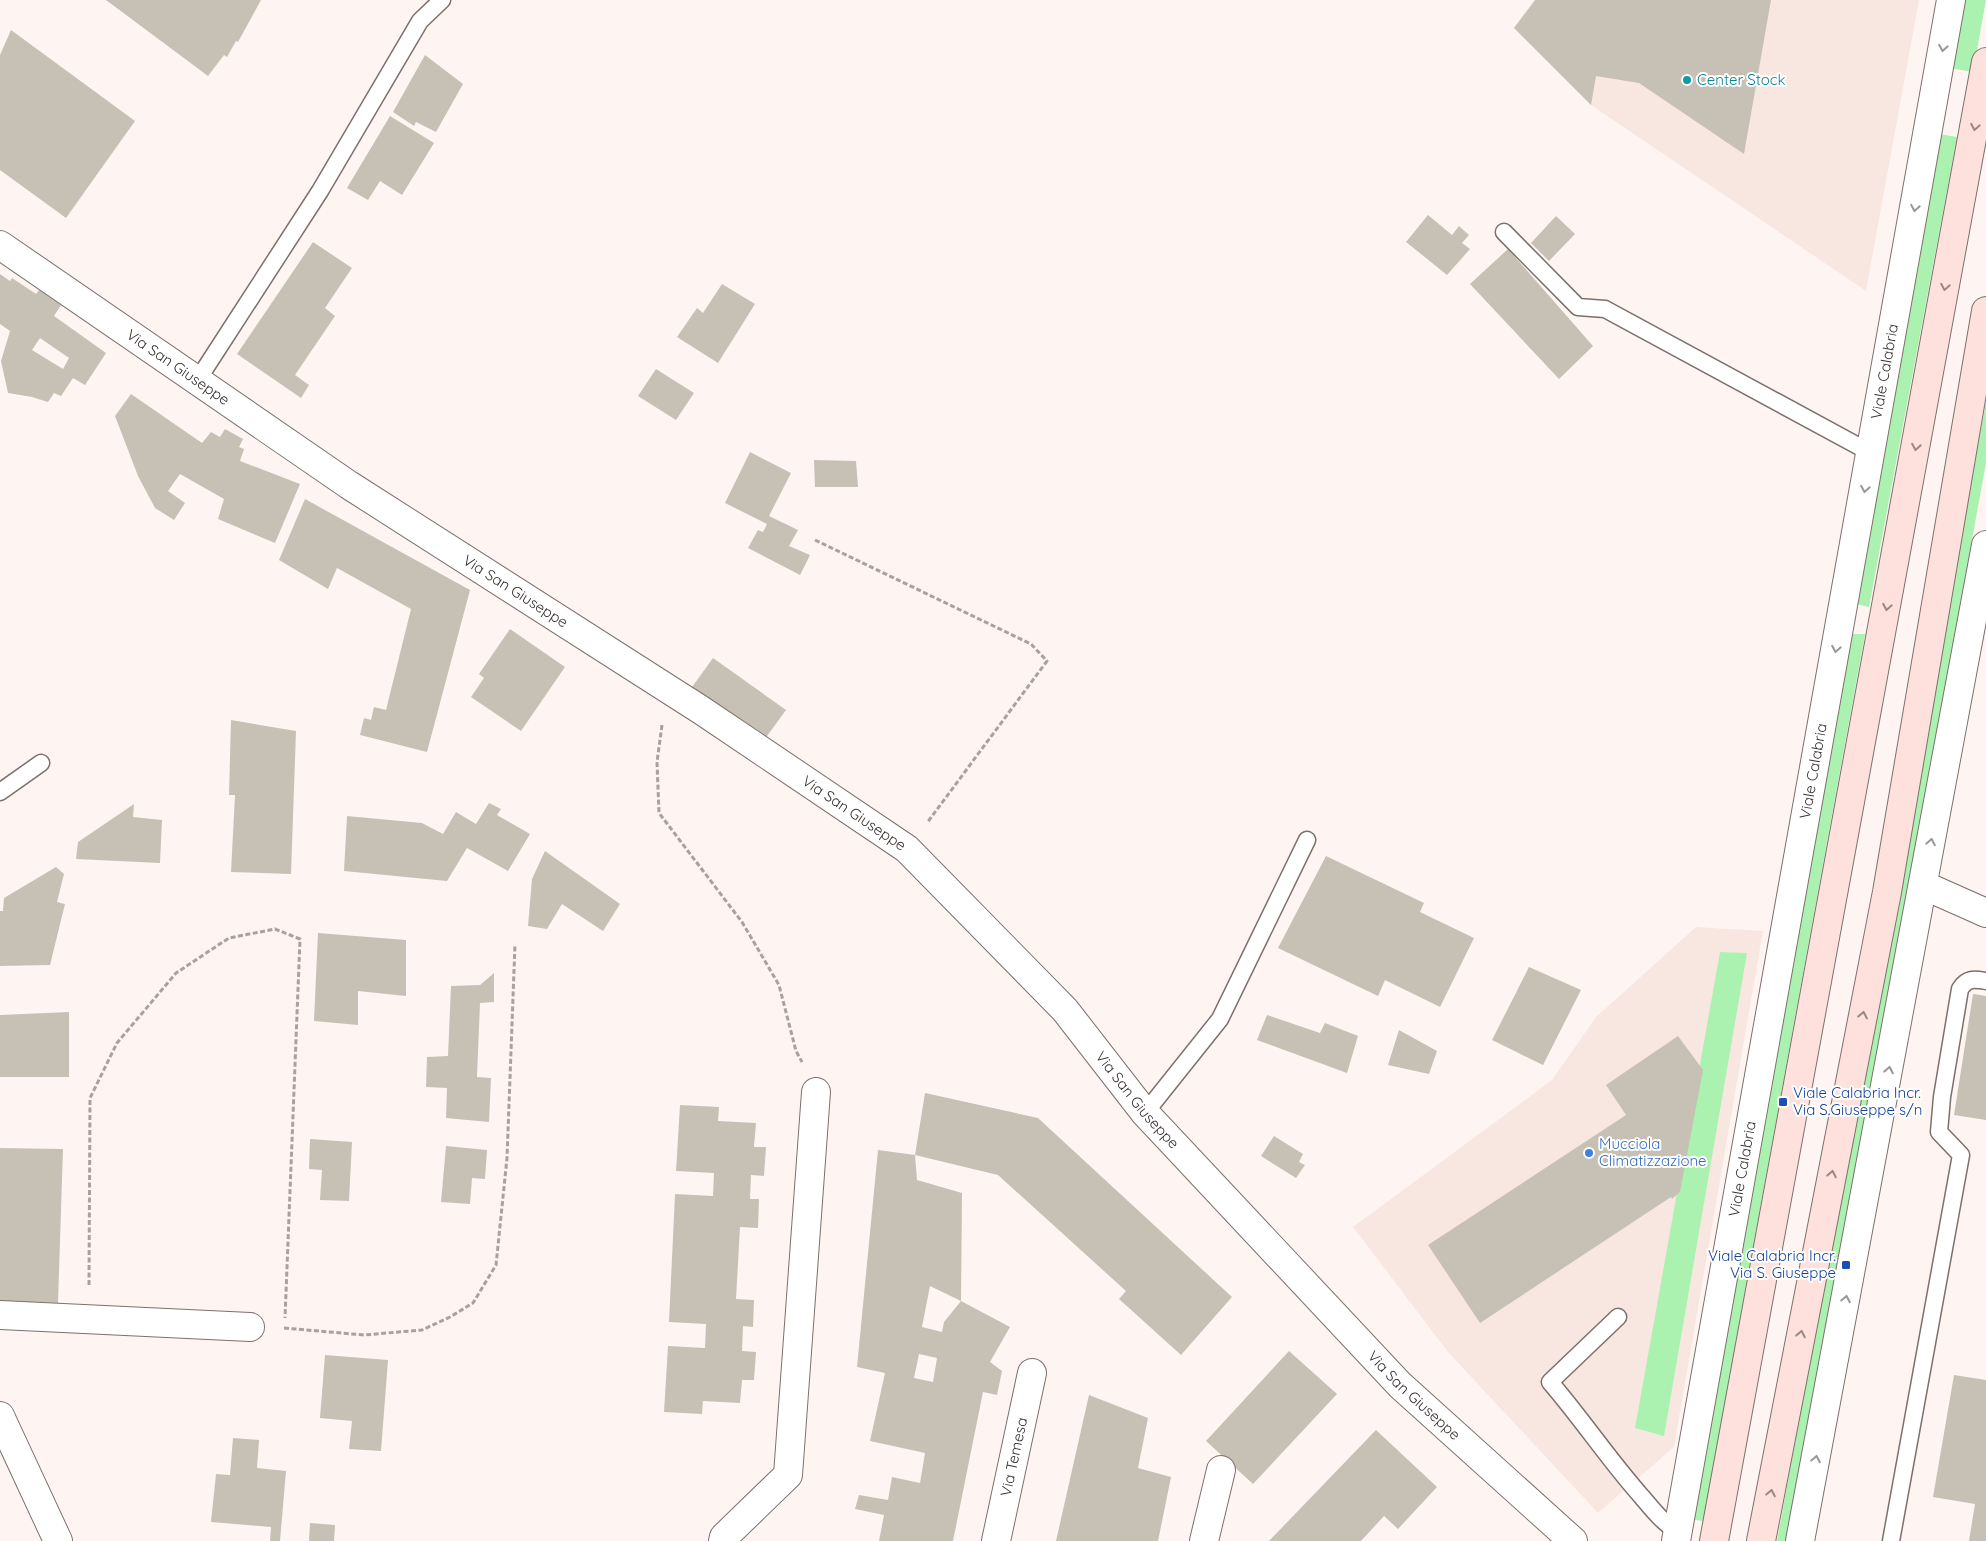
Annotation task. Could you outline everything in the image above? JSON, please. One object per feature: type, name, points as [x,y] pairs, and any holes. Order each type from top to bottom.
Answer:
[{"type":"main road","points":[[1714,1541],[1986,62]]},
{"type":"main road","points":[[1761,1541],[1887,892],[1986,311]]},
{"type":"street","name":"Viale Calabria","points":[[1677,1536],[1952,0]]},
{"type":"street","name":"Via San Giuseppe","points":[[0,245],[349,485],[666,688],[908,849],[1065,1010],[1145,1113],[1400,1385],[1574,1541]]},
{"type":"street","points":[[1800,1541],[1986,545]]},
{"type":"street","points":[[1923,885],[1986,913]]},
{"type":"street","points":[[723,1541],[724,1537],[788,1475],[816,1092]]},
{"type":"street","points":[[0,1315],[250,1327]]},
{"type":"street","name":"Via Temesa","points":[[996,1541],[1032,1373]]},
{"type":"street","points":[[0,1416],[58,1541]]},
{"type":"street","points":[[1204,1541],[1221,1470]]},
{"type":"lane","points":[[197,381],[320,191],[420,21],[442,0]]},
{"type":"lane","points":[[1504,232],[1578,307],[1605,309],[1871,453]]},
{"type":"lane","points":[[0,792],[41,763]]},
{"type":"lane","points":[[1145,1113],[1220,1019],[1307,840]]},
{"type":"lane","points":[[1891,1541],[1961,1155],[1939,1132],[1942,1097],[1956,1009],[1960,989],[1964,982],[1973,979],[1986,981]]},
{"type":"lane","points":[[1618,1317],[1550,1382],[1578,1414],[1626,1480],[1677,1536]]},
{"type":"path","points":[[816,540],[1032,644],[1047,661],[908,849]]},
{"type":"path","points":[[666,688],[657,762],[659,813],[742,922],[779,985],[796,1051],[816,1092]]},
{"type":"path","points":[[89,1318],[90,1098],[117,1043],[176,973],[229,938],[275,929],[300,939],[284,1328]]},
{"type":"path","points":[[250,1327],[364,1335],[422,1330],[450,1318],[473,1303],[496,1265],[507,1158],[515,944]]},
{"type":"shaded area","points":[[1535,0],[1919,0],[1866,291],[1591,105],[1514,28]]},
{"type":"shaded area","name":"Mucciola Climatizzazione","points":[[1696,927],[1763,931],[1674,1447],[1598,1513],[1448,1352],[1353,1227],[1552,1080],[1596,1017]]},
{"type":"green space","points":[[1962,0],[1986,0],[1973,72],[1949,68]]},
{"type":"green space","points":[[1940,134],[1957,137],[1869,607],[1856,604]]},
{"type":"green space","points":[[1986,402],[1986,463],[1789,1541],[1777,1541]]},
{"type":"green space","points":[[1851,634],[1865,634],[1703,1521],[1689,1519]]},
{"type":"green space","points":[[1720,952],[1747,953],[1664,1436],[1635,1428]]},
{"type":"building","points":[[106,0],[261,0],[238,42],[236,41],[227,57],[224,55],[208,76]]},
{"type":"building","name":"Center Stock","points":[[1535,0],[1771,0],[1744,154],[1639,83],[1596,76],[1591,105],[1514,28]]},
{"type":"building","points":[[11,30],[135,121],[66,218],[0,170],[0,55]]},
{"type":"building","points":[[425,55],[463,84],[436,132],[416,122],[414,126],[393,112]]},
{"type":"building","points":[[390,116],[434,143],[402,195],[380,181],[368,200],[347,188]]},
{"type":"building","points":[[1428,215],[1452,235],[1459,226],[1469,235],[1462,243],[1470,249],[1447,275],[1406,242]]},
{"type":"building","points":[[1556,216],[1575,234],[1549,261],[1531,243]]},
{"type":"building","points":[[313,242],[352,268],[325,308],[335,316],[295,375],[309,385],[301,398],[237,354]]},
{"type":"building","points":[[1508,249],[1593,346],[1559,379],[1470,284]]},
{"type":"building","points":[[0,274],[10,281],[12,278],[36,294],[39,290],[61,305],[54,316],[106,353],[85,385],[73,378],[61,396],[54,393],[48,402],[8,393],[1,361],[10,331],[0,324]],"holes":[[[40,338],[69,358],[63,369],[32,350]]]},
{"type":"building","points":[[722,284],[755,304],[718,363],[677,337],[697,308],[703,313]]},
{"type":"building","points":[[656,369],[694,393],[676,420],[638,396]]},
{"type":"building","points":[[131,394],[202,443],[211,432],[220,437],[225,429],[243,439],[239,447],[244,449],[240,461],[300,484],[275,543],[218,519],[224,499],[180,474],[168,491],[185,503],[174,520],[155,508],[138,476],[115,416]]},
{"type":"building","points":[[750,452],[791,473],[769,516],[798,530],[789,546],[810,555],[800,575],[748,548],[758,530],[763,532],[767,524],[725,503]]},
{"type":"building","points":[[814,460],[856,461],[858,487],[815,487]]},
{"type":"building","points":[[305,499],[470,590],[427,752],[360,735],[364,718],[371,720],[374,707],[386,710],[411,609],[337,568],[328,589],[279,560]]},
{"type":"building","points":[[510,629],[565,667],[521,731],[471,697],[484,678],[479,674]]},
{"type":"building","points":[[713,658],[786,710],[759,747],[687,694]]},
{"type":"building","points":[[231,720],[296,731],[291,874],[231,872],[235,795],[229,795]]},
{"type":"building","points":[[489,803],[501,809],[497,815],[530,834],[508,871],[467,848],[447,881],[344,871],[347,816],[422,823],[443,834],[456,812],[476,824]]},
{"type":"building","points":[[134,804],[133,817],[162,820],[160,863],[76,859],[78,842]]},
{"type":"building","points":[[545,851],[620,904],[603,931],[562,904],[547,929],[528,926],[532,879]]},
{"type":"building","points":[[1326,856],[1424,903],[1420,912],[1474,938],[1440,1007],[1385,980],[1378,996],[1278,948]]},
{"type":"building","points":[[56,867],[64,874],[57,902],[65,904],[50,965],[0,966],[0,911],[3,911],[4,898]]},
{"type":"building","points":[[318,933],[406,940],[406,996],[358,991],[358,1025],[314,1021]]},
{"type":"building","points":[[1529,967],[1581,990],[1543,1065],[1492,1040]]},
{"type":"building","points":[[494,973],[494,1002],[480,1003],[477,1077],[491,1078],[489,1122],[446,1118],[447,1088],[426,1087],[427,1057],[448,1056],[451,986],[480,985]]},
{"type":"building","points":[[1973,994],[1986,996],[1986,1120],[1954,1115]]},
{"type":"building","points":[[69,1012],[69,1077],[0,1077],[0,1015]]},
{"type":"building","points":[[1267,1015],[1320,1033],[1325,1023],[1358,1036],[1347,1073],[1257,1040]]},
{"type":"building","points":[[1399,1030],[1437,1051],[1429,1074],[1388,1065]]},
{"type":"building","points":[[1678,1036],[1703,1070],[1680,1192],[1480,1323],[1428,1245],[1626,1115],[1606,1085]]},
{"type":"building","points":[[925,1093],[1038,1118],[1232,1297],[1181,1355],[1119,1299],[1126,1291],[998,1175],[915,1155]]},
{"type":"building","points":[[680,1105],[719,1107],[718,1121],[756,1123],[754,1147],[766,1147],[764,1176],[751,1175],[750,1199],[759,1199],[758,1228],[740,1227],[736,1299],[754,1300],[753,1327],[743,1326],[742,1351],[756,1352],[754,1380],[742,1380],[740,1403],[703,1401],[702,1414],[664,1412],[668,1346],[705,1348],[706,1324],[669,1322],[675,1194],[713,1196],[714,1173],[676,1171]]},
{"type":"building","points":[[1274,1136],[1303,1154],[1299,1162],[1305,1165],[1296,1178],[1261,1156]]},
{"type":"building","points":[[310,1139],[352,1142],[349,1201],[320,1200],[322,1170],[309,1169]]},
{"type":"building","points":[[446,1146],[487,1150],[485,1179],[472,1178],[470,1204],[441,1202]]},
{"type":"building","points":[[0,1148],[63,1149],[58,1303],[0,1301]]},
{"type":"building","points":[[878,1150],[915,1155],[917,1180],[962,1193],[961,1301],[1010,1327],[990,1362],[1002,1371],[997,1395],[983,1392],[953,1541],[879,1541],[884,1515],[855,1509],[859,1495],[888,1500],[892,1477],[920,1483],[925,1453],[870,1441],[885,1373],[857,1367]],"holes":[[[930,1286],[961,1301],[944,1322],[942,1332],[922,1327]],[[919,1354],[937,1358],[933,1382],[914,1378]]]},
{"type":"building","points":[[1289,1351],[1337,1394],[1253,1484],[1206,1441]]},
{"type":"building","points":[[325,1355],[388,1360],[381,1451],[349,1449],[352,1421],[320,1418]]},
{"type":"building","points":[[1954,1375],[1986,1380],[1986,1541],[1969,1541],[1975,1504],[1933,1497]]},
{"type":"building","points":[[1089,1395],[1148,1418],[1138,1468],[1171,1477],[1158,1541],[1056,1541]]},
{"type":"building","points":[[1376,1430],[1437,1487],[1398,1529],[1384,1516],[1361,1541],[1269,1541]]},
{"type":"building","points":[[233,1438],[259,1440],[257,1468],[286,1471],[280,1541],[270,1541],[271,1527],[211,1522],[216,1474],[230,1475]]},
{"type":"building","points":[[310,1523],[335,1525],[334,1541],[309,1541]]},
{"type":"place","name":"Center Stock","points":[[1687,80]]},
{"type":"place","name":"Viale Calabria Incr. Via S.Giuseppe s/n","points":[[1783,1102]]},
{"type":"place","name":"Mucciola Climatizzazione","points":[[1589,1153]]},
{"type":"place","name":"Viale Calabria Incr. Via S. Giuseppe","points":[[1846,1265]]}]
